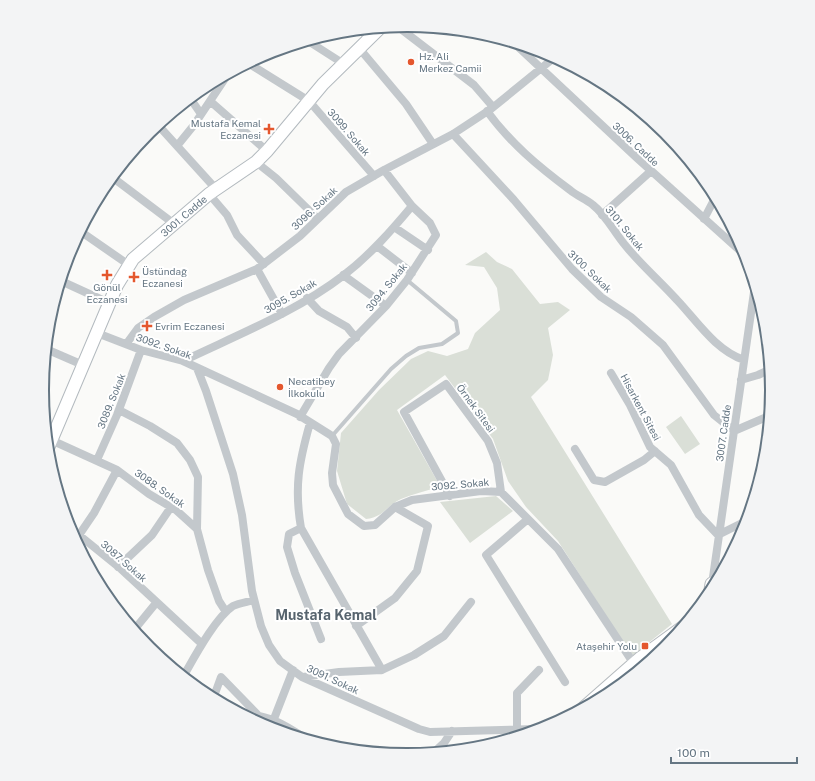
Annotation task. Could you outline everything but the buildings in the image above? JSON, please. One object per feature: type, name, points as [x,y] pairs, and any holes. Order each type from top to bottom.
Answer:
[{"type":"main road","points":[[603,692],[634,664],[661,644]]},
{"type":"street","name":"3101. Sokak","points":[[405,32],[474,85],[490,109],[501,130],[536,165],[572,192],[593,205],[625,246],[656,281],[677,299],[706,333],[736,357],[744,360]]},
{"type":"street","name":"3001. Cadde","points":[[51,424],[83,364],[117,285],[133,259],[212,191],[256,162],[309,101],[374,34]]},
{"type":"street","points":[[366,35],[370,38]]},
{"type":"street","points":[[313,44],[344,64]]},
{"type":"street","points":[[359,48],[406,104],[433,144]]},
{"type":"street","name":"3006. Cadde","points":[[522,51],[651,171],[736,248]]},
{"type":"street","name":"3096. Sokak","points":[[127,343],[138,328],[154,317],[184,300],[261,267],[300,236],[346,192],[384,170],[453,134],[490,109],[549,61]]},
{"type":"street","name":"3099. Sokak","points":[[254,67],[309,101],[374,176]]},
{"type":"street","points":[[177,146],[221,84]]},
{"type":"street","points":[[210,101],[267,151]]},
{"type":"street","points":[[193,103],[201,114]]},
{"type":"street","points":[[162,129],[212,191],[237,235],[261,267],[282,314]]},
{"type":"street","name":"3100. Sokak","points":[[453,134],[514,200],[572,269],[601,297],[631,317],[664,345],[714,415],[734,431]]},
{"type":"street","points":[[256,162],[276,178],[318,219]]},
{"type":"street","name":"3094. Sokak","points":[[300,416],[328,368],[339,354],[386,306],[412,273],[428,250],[436,235],[430,223],[412,206],[384,170]]},
{"type":"street","points":[[602,215],[651,171]]},
{"type":"street","points":[[117,181],[173,223]]},
{"type":"street","points":[[704,219],[713,202]]},
{"type":"street","name":"3095. Sokak","points":[[183,361],[282,314],[343,275],[377,246],[412,206]]},
{"type":"street","points":[[394,228],[428,250]]},
{"type":"street","points":[[85,234],[129,265]]},
{"type":"street","points":[[377,246],[412,273]]},
{"type":"street","points":[[343,275],[386,306]]},
{"type":"street","points":[[66,283],[109,303]]},
{"type":"street","points":[[307,298],[319,311],[347,327],[356,338]]},
{"type":"street","name":"3007. Cadde","points":[[714,576],[718,535],[754,298]]},
{"type":"street","name":"3092. Sokak","points":[[97,332],[141,350],[183,361],[300,416],[332,436],[336,444],[332,473],[333,485],[348,514],[364,526],[369,526],[380,522],[395,508],[403,503],[424,497],[450,496],[481,491],[501,492],[558,549],[634,664]]},
{"type":"street","name":"3089. Sokak","points":[[97,460],[119,410],[141,350]]},
{"type":"street","points":[[51,351],[83,364]]},
{"type":"street","name":"3091. Sokak","points":[[197,368],[233,474],[242,515],[254,600],[260,626],[269,645],[280,661],[302,677],[418,729],[430,732],[526,729]]},
{"type":"street","points":[[741,380],[765,371]]},
{"type":"street","name":"Hisarkent Sitesi","points":[[611,373],[630,406],[650,447],[671,465],[699,515],[718,535]]},
{"type":"street","name":"Örnek Sitesi","points":[[450,496],[404,412],[446,384],[488,441],[497,463],[501,492]]},
{"type":"street","points":[[119,410],[150,426],[177,443],[190,460],[198,477],[197,529],[208,570],[219,601],[226,612]]},
{"type":"street","points":[[734,431],[765,418]]},
{"type":"street","points":[[310,423],[302,452],[296,484],[297,505],[301,528],[311,548],[327,570],[356,626],[382,670]]},
{"type":"street","name":"3088. Sokak","points":[[53,445],[97,460],[117,470],[149,494],[171,507],[197,529]]},
{"type":"street","name":"Hisarkent Sitesi","points":[[575,449],[594,480],[605,482],[644,460],[655,451]]},
{"type":"street","points":[[79,535],[94,513],[117,470]]},
{"type":"street","points":[[118,567],[152,535],[171,507]]},
{"type":"street","points":[[356,626],[395,598],[417,571],[428,526],[395,508]]},
{"type":"street","points":[[528,519],[486,555],[565,682]]},
{"type":"street","points":[[718,535],[741,524]]},
{"type":"street","points":[[301,528],[289,534],[287,547],[295,573],[321,639]]},
{"type":"street","name":"3087. Sokak","points":[[83,542],[118,567],[202,644]]},
{"type":"street","points":[[186,672],[202,644],[226,612],[234,606],[254,600]]},
{"type":"street","points":[[137,626],[156,602]]},
{"type":"street","points":[[302,677],[339,672],[382,670],[414,655],[444,636],[471,602]]},
{"type":"street","points":[[273,723],[293,670]]},
{"type":"street","points":[[517,729],[516,693],[540,670]]},
{"type":"street","points":[[215,693],[221,676],[257,714]]},
{"type":"street","points":[[254,714],[274,720],[289,729]]},
{"type":"street","points":[[439,747],[452,731]]},
{"type":"lane","points":[[332,436],[391,368],[419,348],[442,344],[458,333],[456,321],[407,280]]},
{"type":"shaded area","points":[[486,252],[497,262],[512,269],[540,304],[558,302],[570,310],[548,328],[553,355],[548,380],[531,397],[672,624],[632,656],[558,541],[526,507],[508,481],[493,439],[445,375],[397,410],[440,486],[401,499],[381,514],[372,518],[366,519],[347,504],[337,471],[341,433],[379,390],[411,359],[428,351],[447,356],[468,349],[475,333],[500,310],[497,288],[484,267],[465,265]]},
{"type":"shaded area","points":[[681,416],[700,444],[685,454],[666,427]]},
{"type":"shaded area","points":[[496,496],[513,511],[470,543],[440,502]]},
{"type":"place","name":"Hz. Ali Merkez Camii","points":[[411,62]]},
{"type":"place","name":"Mustafa Kemal Eczanesi","points":[[269,129]]},
{"type":"place","name":"Gönül Eczanesi","points":[[107,275]]},
{"type":"place","name":"Üstündağ Eczanesi","points":[[134,277]]},
{"type":"place","name":"Evrim Eczanesi","points":[[147,326]]},
{"type":"place","name":"Necatibey İlkokulu","points":[[280,387]]},
{"type":"place","name":"Ataşehir Yolu","points":[[645,646]]},
{"type":"district","name":"Mustafa Kemal","points":[[326,615]]}]
